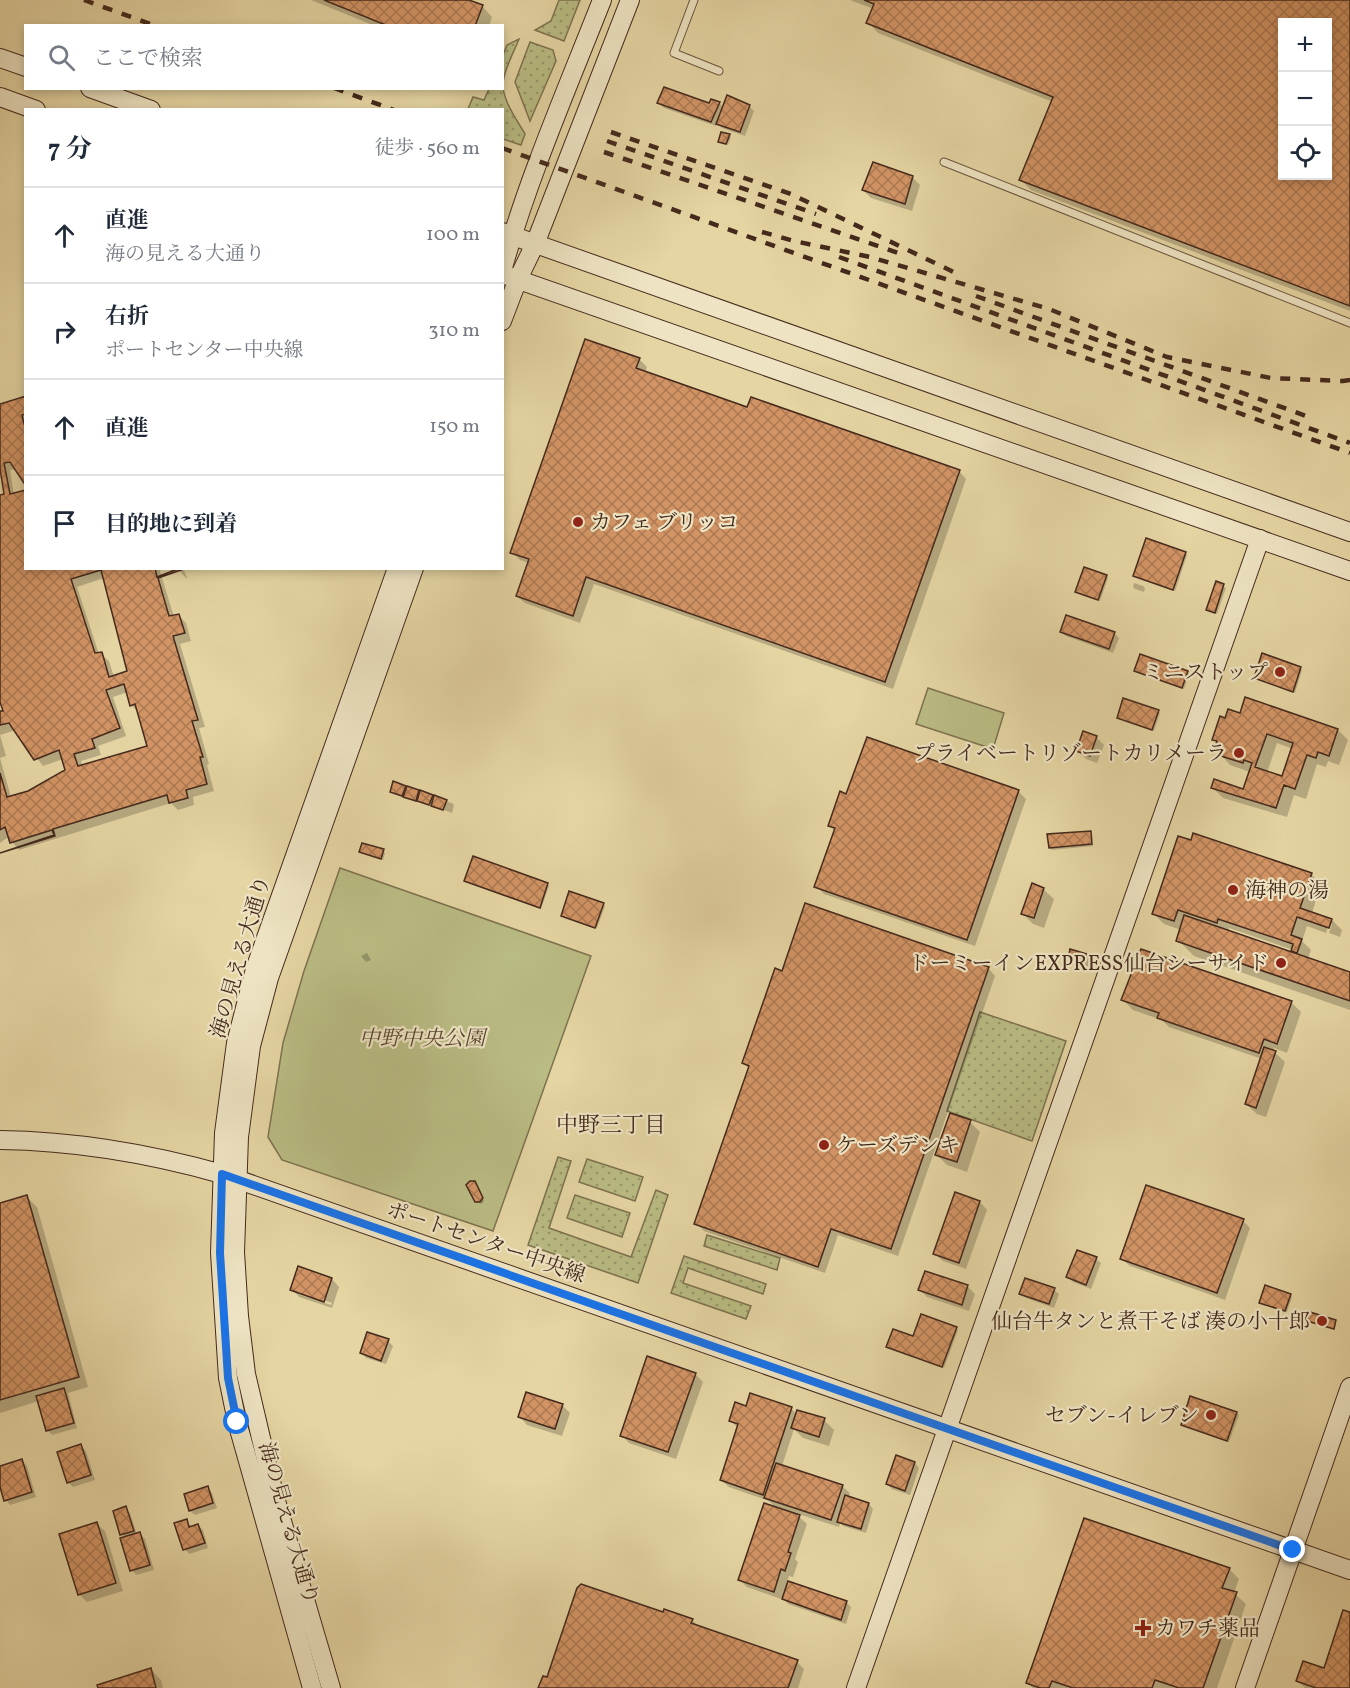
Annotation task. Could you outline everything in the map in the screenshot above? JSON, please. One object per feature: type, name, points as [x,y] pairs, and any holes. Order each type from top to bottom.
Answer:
[{"type":"street","points":[[504,306],[508,275],[507,234],[602,0]]},
{"type":"street","points":[[508,275],[535,244],[630,0]]},
{"type":"street","points":[[0,58],[24,66]]},
{"type":"street","points":[[96,90],[145,108]]},
{"type":"street","points":[[0,97],[30,108]]},
{"type":"street","points":[[507,234],[1350,532]]},
{"type":"street","points":[[508,275],[1350,571]]},
{"type":"street","points":[[856,1688],[1260,539]]},
{"type":"street","name":"海の見える大通り","points":[[312,1688],[237,1422],[228,1378],[220,1253],[230,1177],[224,1133],[236,1043],[255,969],[396,570]]},
{"type":"street","points":[[331,1688],[274,1494],[246,1374],[239,1316],[230,1177],[239,1137],[251,1046],[268,978],[413,570]]},
{"type":"street","name":"ポートセンター中央線","points":[[0,1140],[45,1142],[110,1150],[183,1163],[230,1177],[1350,1570]]},
{"type":"street","points":[[1245,1688],[1350,1387]]},
{"type":"lane","points":[[694,0],[674,53],[719,71]]},
{"type":"lane","points":[[944,162],[1350,322]]},
{"type":"green space","points":[[559,0],[580,0],[564,41],[535,30],[551,21]]},
{"type":"green space","points":[[519,39],[504,78],[504,52],[507,45]]},
{"type":"green space","points":[[530,42],[553,50],[556,61],[530,121],[515,82]]},
{"type":"green space","points":[[489,90],[503,90],[507,103],[525,134],[521,145],[504,139],[504,108],[468,108],[473,97],[484,100]]},
{"type":"green space","points":[[928,688],[1004,713],[993,749],[916,724]]},
{"type":"green space","name":"中野中央公園","points":[[340,868],[591,956],[493,1231],[282,1160],[268,1137],[283,1043],[304,971]]},
{"type":"green space","points":[[980,1012],[1066,1041],[1032,1141],[947,1111]]},
{"type":"green space","points":[[558,1157],[571,1161],[549,1228],[631,1257],[656,1190],[668,1195],[638,1283],[528,1245]]},
{"type":"green space","points":[[587,1159],[643,1177],[635,1201],[579,1182]]},
{"type":"green space","points":[[575,1195],[630,1213],[622,1237],[567,1218]]},
{"type":"green space","points":[[707,1235],[780,1258],[777,1270],[704,1246]]},
{"type":"green space","points":[[684,1256],[766,1284],[763,1294],[688,1268],[683,1283],[751,1306],[746,1319],[671,1293]]},
{"type":"building","points":[[324,0],[469,0],[483,5],[476,24],[383,24]]},
{"type":"building","points":[[864,0],[1350,0],[1350,306],[1019,180],[1053,97],[866,23],[874,4]]},
{"type":"building","points":[[664,87],[709,103],[711,99],[720,102],[711,122],[657,103]]},
{"type":"building","points":[[727,95],[750,105],[740,132],[716,124]]},
{"type":"building","points":[[721,132],[730,134],[726,144],[718,142]]},
{"type":"building","points":[[873,162],[913,176],[905,204],[862,190]]},
{"type":"building","points":[[585,339],[640,358],[636,368],[747,407],[751,397],[960,470],[885,682],[586,577],[573,616],[516,596],[529,559],[510,553]]},
{"type":"building","points":[[24,397],[24,414],[22,415],[24,483],[10,462],[4,463],[10,494],[24,490],[24,570],[101,570],[155,570],[157,577],[181,570],[158,578],[169,616],[179,614],[185,633],[173,636],[198,720],[192,721],[203,757],[200,757],[207,784],[186,790],[188,798],[169,803],[167,795],[53,829],[55,836],[0,853],[54,835],[52,830],[10,843],[5,827],[0,830],[0,773],[7,797],[28,791],[65,770],[59,750],[34,760],[9,723],[0,725],[0,711],[3,711],[0,702],[0,495],[4,494],[0,469],[0,404]],"holes":[[[101,570],[127,671],[109,677],[102,652],[95,653],[71,579]],[[124,684],[130,706],[135,704],[147,746],[78,766],[74,754],[95,748],[92,739],[120,728],[106,690]]]},
{"type":"building","points":[[1146,538],[1186,552],[1173,590],[1133,576]]},
{"type":"building","points":[[1084,567],[1107,575],[1098,600],[1075,592]]},
{"type":"building","points":[[1216,581],[1224,584],[1215,613],[1206,610]]},
{"type":"building","points":[[1066,615],[1115,632],[1109,649],[1060,632]]},
{"type":"building","points":[[1262,653],[1301,667],[1293,692],[1254,678]]},
{"type":"building","points":[[1140,654],[1188,671],[1182,688],[1134,671]]},
{"type":"building","name":"プライベートリゾートカリメーラ","points":[[1245,697],[1338,729],[1329,756],[1318,752],[1316,758],[1307,755],[1295,789],[1284,785],[1276,808],[1211,788],[1214,779],[1243,789],[1252,763],[1244,760],[1243,763],[1218,755],[1220,752],[1214,750],[1217,741],[1212,740],[1220,716],[1225,718],[1228,709],[1240,713]],"holes":[[[1267,734],[1293,743],[1282,776],[1255,767]]]},
{"type":"building","points":[[1123,698],[1159,710],[1152,730],[1117,718]]},
{"type":"building","points":[[1083,731],[1097,736],[1090,756],[1076,751]]},
{"type":"building","points":[[867,737],[1019,790],[967,940],[814,887],[835,828],[828,826],[840,791],[846,794]]},
{"type":"building","points":[[393,781],[406,786],[402,796],[390,792]]},
{"type":"building","points":[[407,786],[419,790],[416,801],[403,797]]},
{"type":"building","points":[[420,790],[433,795],[429,805],[417,801]]},
{"type":"building","points":[[434,795],[447,800],[443,810],[431,806]]},
{"type":"building","points":[[1091,831],[1092,844],[1049,848],[1047,834]]},
{"type":"building","name":"海神の湯","points":[[1193,833],[1312,873],[1300,908],[1332,919],[1329,928],[1297,917],[1291,935],[1302,939],[1297,953],[1291,951],[1293,944],[1218,919],[1217,923],[1178,910],[1174,921],[1152,914],[1178,836],[1191,840]]},
{"type":"building","points":[[362,843],[384,849],[381,859],[359,852]]},
{"type":"building","points":[[473,856],[548,883],[540,908],[464,881]]},
{"type":"building","points":[[1032,883],[1044,888],[1034,918],[1021,914]]},
{"type":"building","points":[[569,891],[604,903],[595,928],[561,916]]},
{"type":"building","name":"ケーズデンキ","points":[[805,903],[989,967],[891,1249],[831,1229],[818,1267],[694,1224],[749,1066],[742,1063],[775,968],[782,971]]},
{"type":"building","name":"ドーミーインEXPRESS仙台シーサイド","points":[[1184,915],[1350,972],[1350,1001],[1176,941]]},
{"type":"building","points":[[1070,949],[1087,954],[1086,959],[1069,954]]},
{"type":"building","points":[[1141,949],[1292,1001],[1277,1044],[1264,1039],[1259,1053],[1157,1018],[1159,1013],[1121,1000]]},
{"type":"building","points":[[1264,1047],[1276,1051],[1256,1108],[1245,1104]]},
{"type":"building","points":[[950,1113],[971,1120],[957,1162],[935,1155]]},
{"type":"building","points":[[470,1181],[475,1181],[483,1198],[480,1202],[475,1202],[466,1185]]},
{"type":"building","points":[[1146,1185],[1244,1219],[1217,1293],[1120,1259]]},
{"type":"building","points":[[955,1192],[980,1201],[959,1263],[933,1254]]},
{"type":"building","points":[[27,1195],[79,1377],[0,1400],[0,1203]]},
{"type":"building","points":[[1077,1250],[1097,1257],[1086,1285],[1066,1277]]},
{"type":"building","points":[[298,1266],[332,1278],[324,1302],[290,1290]]},
{"type":"building","points":[[925,1271],[968,1285],[962,1305],[918,1290]]},
{"type":"building","points":[[1025,1278],[1055,1288],[1049,1304],[1019,1294]]},
{"type":"building","points":[[1265,1285],[1291,1294],[1285,1311],[1259,1303]]},
{"type":"building","points":[[1310,1312],[1336,1320],[1334,1329],[1307,1321]]},
{"type":"building","points":[[921,1314],[957,1327],[942,1367],[886,1347],[893,1329],[913,1336]]},
{"type":"building","points":[[367,1332],[389,1339],[381,1361],[360,1353]]},
{"type":"building","points":[[647,1356],[696,1373],[668,1452],[620,1436]]},
{"type":"building","points":[[64,1388],[74,1423],[46,1431],[36,1396]]},
{"type":"building","points":[[526,1392],[563,1404],[555,1429],[518,1417]]},
{"type":"building","points":[[750,1393],[792,1407],[763,1495],[720,1480],[738,1424],[729,1421],[735,1402],[746,1406]]},
{"type":"building","points":[[1190,1396],[1237,1412],[1227,1441],[1181,1425]]},
{"type":"building","points":[[797,1410],[825,1418],[819,1437],[791,1428]]},
{"type":"building","points":[[81,1444],[91,1475],[67,1483],[57,1452]]},
{"type":"building","points":[[896,1455],[915,1462],[905,1491],[886,1484]]},
{"type":"building","points":[[22,1459],[32,1492],[4,1501],[0,1487],[0,1466]]},
{"type":"building","points":[[776,1463],[843,1485],[831,1520],[764,1498]]},
{"type":"building","points":[[208,1486],[213,1503],[189,1511],[184,1494]]},
{"type":"building","points":[[845,1495],[869,1503],[861,1529],[837,1522]]},
{"type":"building","points":[[764,1503],[800,1515],[788,1552],[791,1553],[785,1571],[781,1569],[774,1592],[738,1580]]},
{"type":"building","points":[[126,1506],[134,1531],[120,1535],[113,1511]]},
{"type":"building","points":[[1084,1518],[1230,1568],[1222,1588],[1237,1592],[1203,1688],[1179,1688],[1155,1680],[1152,1688],[1073,1688],[1052,1681],[1049,1688],[1040,1688],[1026,1683]]},
{"type":"building","points":[[187,1519],[189,1527],[198,1524],[205,1543],[183,1550],[174,1523]]},
{"type":"building","points":[[97,1522],[116,1583],[78,1595],[59,1534]]},
{"type":"building","points":[[140,1532],[150,1565],[130,1571],[120,1538]]},
{"type":"building","points":[[788,1581],[847,1601],[841,1620],[782,1599]]},
{"type":"building","points":[[581,1584],[663,1612],[664,1609],[693,1619],[691,1623],[798,1660],[788,1688],[538,1688],[543,1676],[547,1677],[577,1588]]},
{"type":"building","points":[[1343,1610],[1350,1612],[1350,1688],[1316,1688],[1296,1681],[1303,1661],[1324,1668]]},
{"type":"building","points":[[151,1668],[156,1688],[98,1688],[97,1685]]},
{"type":"railway","points":[[84,0],[150,24]]},
{"type":"railway","points":[[339,90],[389,108]]},
{"type":"railway","points":[[611,132],[791,194],[962,276]]},
{"type":"railway","points":[[607,141],[816,214]]},
{"type":"railway","points":[[504,149],[1350,453]]},
{"type":"railway","points":[[604,152],[898,253]]},
{"type":"railway","points":[[762,232],[870,257],[1049,309],[1167,357],[1271,378],[1350,380]]},
{"type":"railway","points":[[839,257],[1350,443]]},
{"type":"railway","points":[[976,296],[1309,417]]},
{"type":"place","name":"カフェ ブリッコ","points":[[578,522]]},
{"type":"place","name":"ミニストップ","points":[[1280,672]]},
{"type":"place","name":"プライベートリゾートカリメーラ","points":[[1239,753]]},
{"type":"place","name":"海神の湯","points":[[1233,890]]},
{"type":"place","name":"ドーミーインEXPRESS仙台シーサイド","points":[[1281,963]]},
{"type":"place","name":"ケーズデンキ","points":[[824,1145]]},
{"type":"place","name":"仙台牛タンと煮干そば 湊の小十郎","points":[[1322,1321]]},
{"type":"place","name":"セブン-イレブン","points":[[1211,1415]]},
{"type":"place","name":"カワチ薬品","points":[[1143,1628]]},
{"type":"district","name":"中野三丁目","points":[[611,1124]]},
{"type":"route","points":[[237,1422],[228,1378],[220,1253],[222,1174],[1293,1550]]}]
